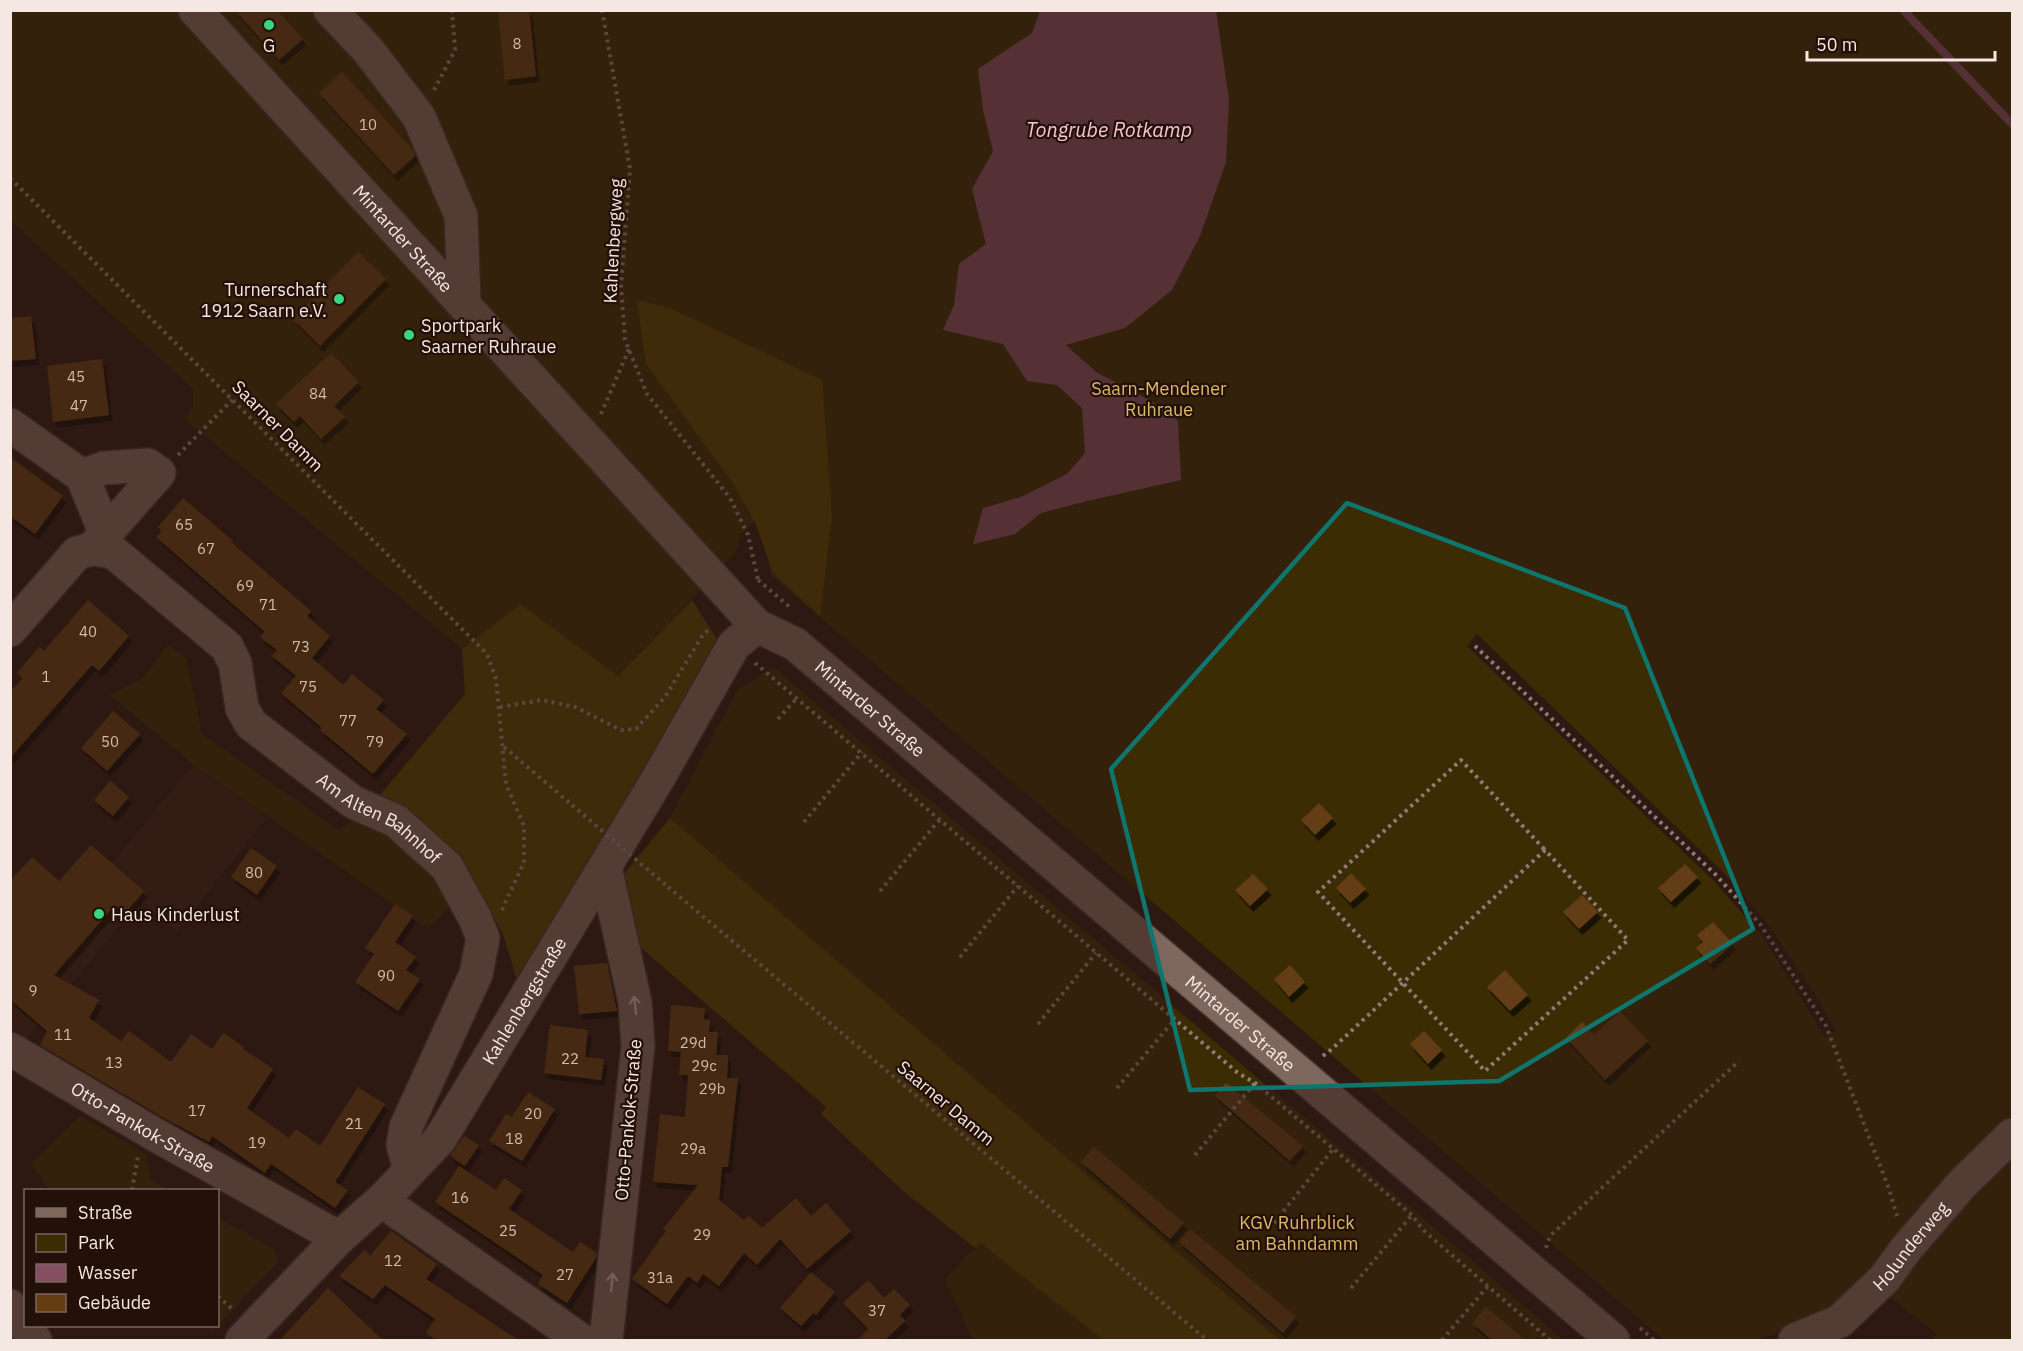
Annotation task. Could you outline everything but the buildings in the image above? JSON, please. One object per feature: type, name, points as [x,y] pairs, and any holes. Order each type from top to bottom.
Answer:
[{"type":"street","name":"Mintarder Straße","points":[[195,10],[589,443],[746,636],[795,644],[1613,1341]]},
{"type":"street","points":[[330,10],[368,51],[419,117],[461,216],[464,303]]},
{"type":"street","points":[[10,426],[82,477],[98,540]]},
{"type":"street","points":[[10,630],[78,553],[98,540],[159,473],[148,465],[104,468],[82,477]]},
{"type":"street","name":"Am Alten Bahnhof","points":[[98,540],[227,647],[235,663],[242,708],[251,724],[353,802],[396,821],[447,867],[475,918],[483,938]]},
{"type":"street","name":"Kahlenbergstraße","points":[[239,1326],[383,1199],[440,1139],[746,636]]},
{"type":"street","name":"Otto-Pankok-Straße","points":[[605,867],[635,1002],[638,1046],[606,1341]]},
{"type":"street","points":[[410,1170],[403,1145],[406,1127],[476,974],[483,938]]},
{"type":"street","name":"Otto-Pankok-Straße","points":[[10,1049],[154,1134],[339,1238]]},
{"type":"street","name":"Holunderweg","points":[[1795,1341],[1840,1321],[1885,1278],[1906,1249],[1962,1185],[2013,1135]]},
{"type":"street","points":[[383,1199],[395,1210],[581,1341]]},
{"type":"street","points":[[10,1306],[24,1326]]},
{"type":"street","points":[[25,1327],[35,1341]]},
{"type":"path","points":[[419,117],[455,50],[452,10]]},
{"type":"path","name":"Kahlenbergweg","points":[[602,10],[630,169],[621,286],[625,340],[647,394],[730,498],[748,535],[758,580]]},
{"type":"path","name":"Saarner Damm","points":[[10,178],[487,654],[496,679],[506,784],[524,826],[524,862],[501,910],[483,938]]},
{"type":"path","points":[[589,443],[629,349]]},
{"type":"path","points":[[159,473],[232,400]]},
{"type":"path","points":[[746,636],[797,698],[1238,1073],[1255,1083],[1412,1215],[1423,1230],[1550,1341]]},
{"type":"path","points":[[1475,646],[1715,874],[1760,924],[1826,1026],[1889,1189],[1906,1249]]},
{"type":"path","points":[[778,719],[797,698]]},
{"type":"path","points":[[500,707],[542,700],[575,707],[621,730],[636,729]]},
{"type":"path","name":"Saarner Damm","points":[[503,747],[1207,1341]]},
{"type":"path","points":[[804,822],[862,752]]},
{"type":"path","points":[[1461,760],[1628,940],[1485,1071],[1402,982],[1318,892],[1461,760]]},
{"type":"path","points":[[880,891],[940,819]]},
{"type":"path","points":[[1301,1076],[1545,850]]},
{"type":"path","points":[[960,957],[1018,886]]},
{"type":"path","points":[[1038,1024],[1096,953]]},
{"type":"path","points":[[1117,1088],[1175,1019]]},
{"type":"path","points":[[1532,1271],[1546,1248],[1550,1236],[1739,1061]]},
{"type":"path","points":[[1195,1155],[1255,1083]]},
{"type":"path","points":[[1274,1223],[1333,1149]]},
{"type":"path","points":[[1351,1288],[1412,1215]]},
{"type":"path","points":[[1442,1341],[1488,1286]]},
{"type":"path","points":[[219,1297],[239,1326]]},
{"type":"highlighted area","points":[[1347,503],[1625,608],[1753,929],[1499,1081],[1190,1090],[1111,769]]},
{"type":"shaded area","points":[[637,300],[670,308],[822,380],[832,515],[820,616],[773,573],[755,522],[732,482],[646,364]]},
{"type":"shaded area","points":[[692,600],[720,644],[518,984],[503,934],[464,865],[421,820],[380,795],[465,694],[462,649],[521,604],[618,676]]},
{"type":"shaded area","name":"Haus Kinderlust","points":[[193,764],[268,817],[177,931],[139,902],[25,1042],[16,1037],[11,1031],[11,979],[112,863]]},
{"type":"shaded area","points":[[670,818],[1280,1340],[1103,1340],[981,1243],[975,1248],[902,1190],[821,1114],[826,1107],[632,940],[622,876]]},
{"type":"green space","name":"Saarn-Mendener Ruhraue","points":[[10,11],[2012,11],[2012,1340],[1930,1340],[1937,1334],[1867,1279],[1834,1310],[1759,1340],[1664,1340],[771,575],[760,519],[732,482],[755,522],[741,534],[737,551],[618,676],[522,604],[462,649],[185,419],[193,407],[193,389],[11,221]],"holes":[[[1477,634],[1730,879],[1766,921],[1836,1030],[1825,1037],[1762,936],[1714,881],[1467,646]]]},
{"type":"green space","points":[[168,645],[186,658],[202,734],[338,830],[357,818],[392,832],[436,871],[451,907],[427,928],[193,764],[110,695],[143,678]]},
{"type":"green space","name":"KGV Ruhrblick am Bahndamm","points":[[773,667],[1431,1225],[1563,1340],[1280,1340],[670,818],[737,691]]},
{"type":"green space","points":[[80,1116],[146,1154],[151,1180],[167,1189],[49,1189],[31,1163]]},
{"type":"green space","points":[[219,1219],[274,1249],[278,1262],[219,1325]]},
{"type":"green space","points":[[981,1242],[1103,1340],[973,1340],[945,1279]]},
{"type":"water","name":"Tongrube Rotkamp","points":[[1040,11],[1216,11],[1229,99],[1226,162],[1200,236],[1172,290],[1125,328],[1066,345],[1096,372],[1151,401],[1178,421],[1181,480],[1041,513],[1015,534],[973,544],[983,508],[1021,497],[1067,474],[1085,453],[1082,408],[1057,385],[1027,381],[1003,344],[943,330],[954,305],[959,264],[986,244],[972,189],[993,151],[983,110],[978,69],[1032,33]]},
{"type":"waterway","points":[[1903,10],[2012,124]]},
{"type":"place","name":"G","points":[[269,25]]},
{"type":"place","name":"Turnerschaft 1912 Saarn e.V.","points":[[339,299]]},
{"type":"place","name":"Sportpark Saarner Ruhraue","points":[[409,335]]},
{"type":"place","name":"Haus Kinderlust","points":[[99,914]]}]
